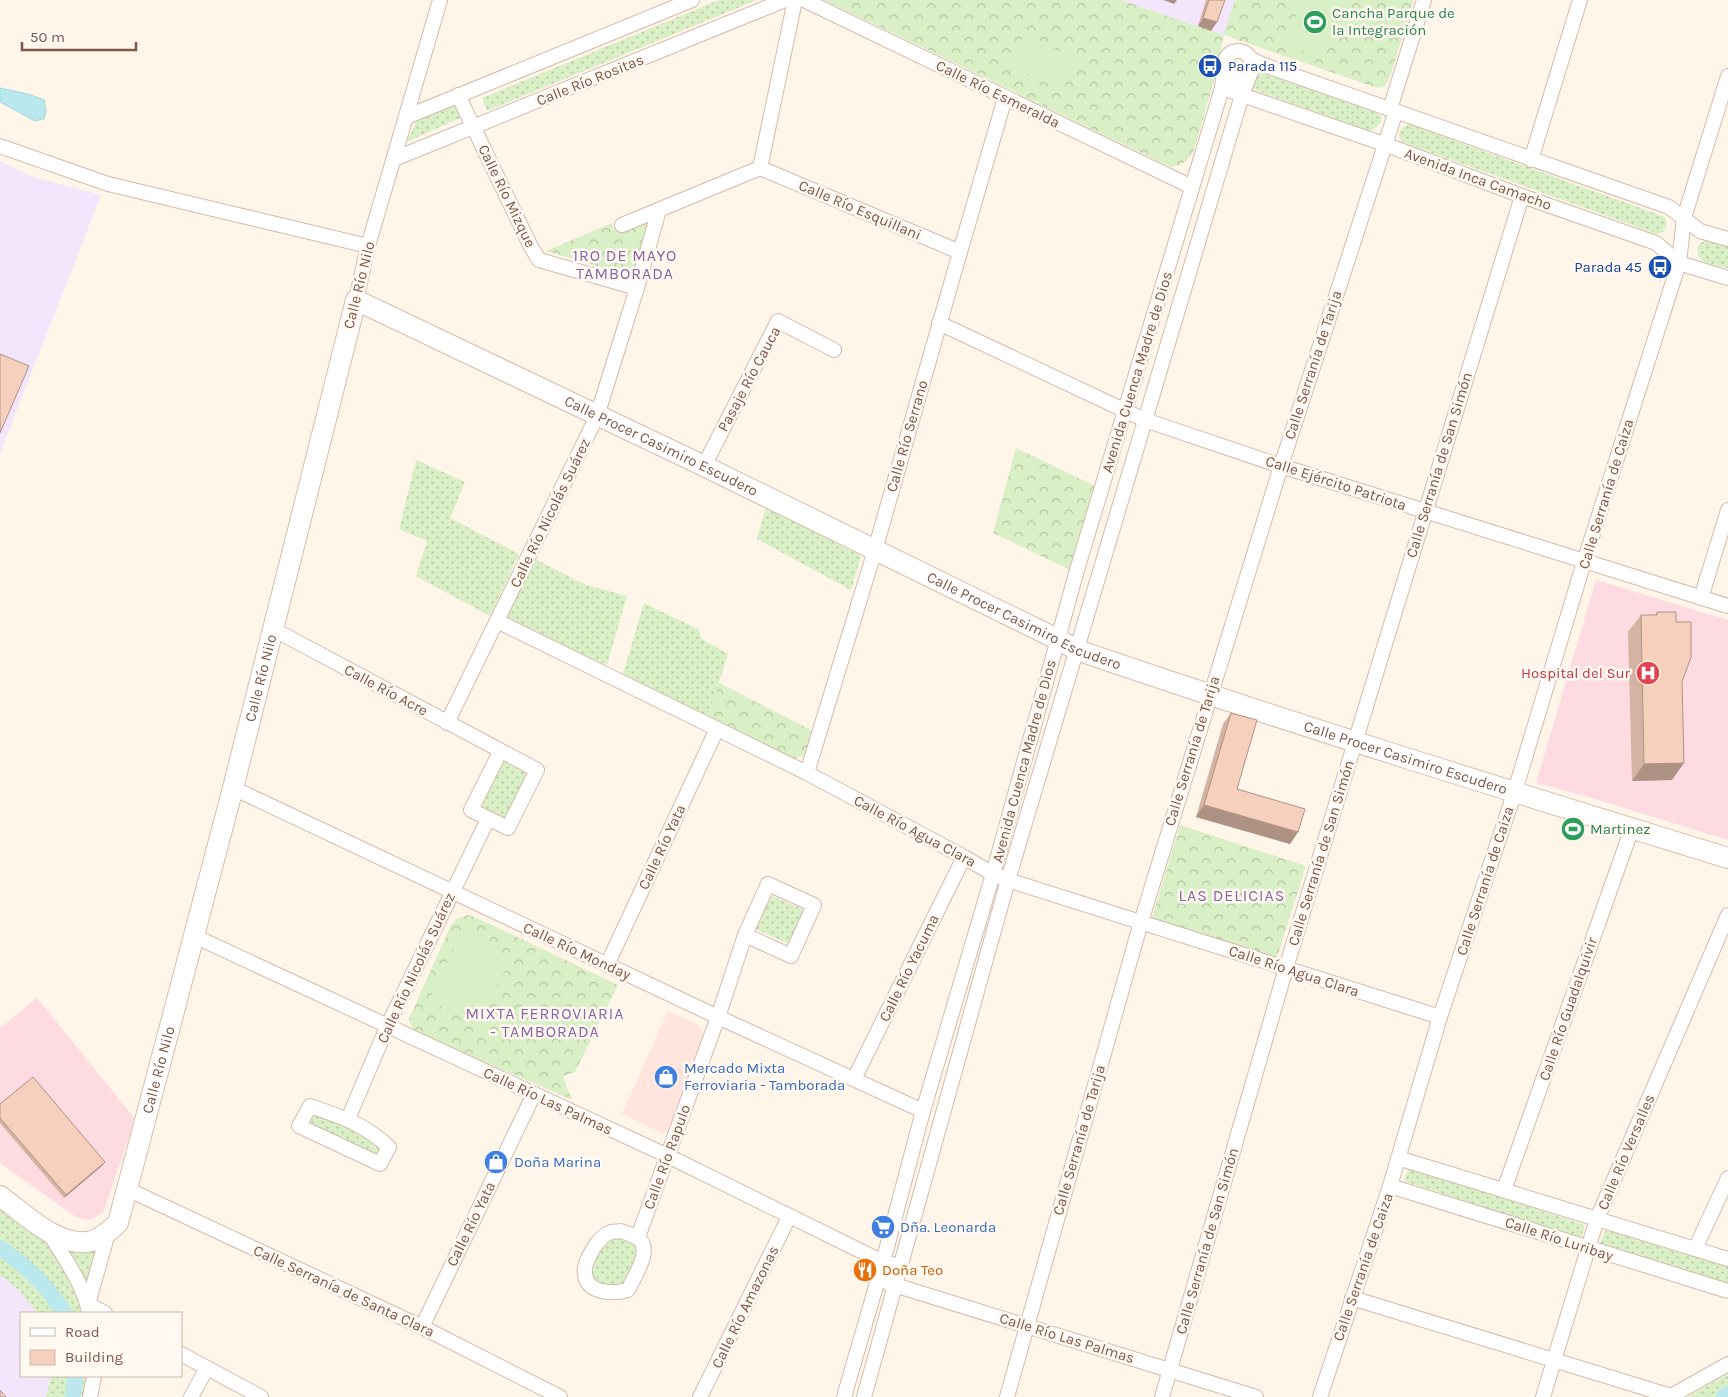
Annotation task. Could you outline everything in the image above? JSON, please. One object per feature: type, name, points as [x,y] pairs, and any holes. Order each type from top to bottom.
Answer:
[{"type":"main road","name":"Calle Procer Casimiro Escudero","points":[[356,300],[704,466],[1077,650],[1354,742],[1728,858]]},
{"type":"main road","name":"Calle Río Nilo","points":[[108,1233],[118,1223],[233,788],[356,300]]},
{"type":"main road","points":[[0,1196],[49,1233],[76,1242],[93,1241],[108,1233]]},
{"type":"street","name":"Calle Río Nilo","points":[[356,300],[368,246],[440,0]]},
{"type":"street","points":[[406,117],[692,0]]},
{"type":"street","name":"Calle Río Rositas","points":[[394,159],[785,0]]},
{"type":"street","points":[[622,225],[760,168],[795,0]]},
{"type":"street","name":"Calle Río Esmeralda","points":[[804,0],[1192,188]]},
{"type":"street","name":"Calle Serranía de Tarija","points":[[1007,1397],[1140,922],[1209,695],[1384,144],[1424,0]]},
{"type":"street","points":[[1531,160],[1580,0]]},
{"type":"street","points":[[1233,51],[1245,52],[1251,66],[1248,76],[1239,79],[1230,77],[1224,69],[1226,57],[1233,51]]},
{"type":"street","points":[[1251,66],[1264,65],[1531,160],[1670,207],[1700,231],[1728,239]]},
{"type":"street","name":"Avenida Cuenca Madre de Dios","points":[[864,1397],[902,1267],[1008,880],[1251,66]]},
{"type":"street","name":"Avenida Cuenca Madre de Dios","points":[[844,1397],[993,874],[1057,639],[1222,88],[1224,69]]},
{"type":"street","name":"Calle Serranía de Caiza","points":[[1320,1397],[1390,1186],[1440,1017],[1515,791],[1584,562],[1679,263],[1684,218],[1728,76]]},
{"type":"street","name":"Avenida Inca Camacho","points":[[1222,88],[1384,144],[1522,196],[1656,243],[1679,263],[1728,278]]},
{"type":"street","name":"Calle Río Mizque","points":[[458,95],[531,248],[539,260],[637,288]]},
{"type":"street","name":"Calle Río Serrano","points":[[807,773],[875,550],[1005,98]]},
{"type":"street","points":[[0,146],[108,184],[368,246]]},
{"type":"street","name":"Calle Río Esquillani","points":[[760,168],[960,252]]},
{"type":"street","name":"Calle Serranía de San Simón","points":[[1162,1397],[1286,968],[1522,196]]},
{"type":"street","name":"Calle Río Nicolás Suárez","points":[[447,723],[597,416],[659,210]]},
{"type":"street","name":"Pasaje Río Cauca","points":[[704,466],[778,321],[834,350]]},
{"type":"street","points":[[939,323],[1125,412]]},
{"type":"street","name":"Calle Ejército Patriota","points":[[1125,412],[1281,466],[1728,606]]},
{"type":"street","points":[[1701,598],[1728,510]]},
{"type":"street","name":"Calle Río Agua Clara","points":[[497,621],[807,773],[993,874],[1440,1017]]},
{"type":"street","name":"Calle Río Acre","points":[[273,629],[500,752]]},
{"type":"street","name":"Calle Río Yata","points":[[606,964],[717,729]]},
{"type":"street","points":[[500,752],[537,770],[508,828],[471,810],[500,752]]},
{"type":"street","name":"Calle Río Monday","points":[[233,788],[718,1017],[924,1111]]},
{"type":"street","name":"Calle Río Nicolás Suárez","points":[[348,1119],[387,1027],[488,819]]},
{"type":"street","name":"Calle Río Guadalquivir","points":[[1504,1190],[1632,828]]},
{"type":"street","name":"Calle Río Yacuma","points":[[854,1079],[964,857]]},
{"type":"street","name":"Calle Río Rapulo","points":[[638,1238],[718,1017],[745,935],[768,884],[814,904],[791,956],[745,935]]},
{"type":"street","name":"Calle Río Versalles","points":[[1543,1397],[1597,1219],[1728,914]]},
{"type":"street","name":"Calle Río Las Palmas","points":[[194,936],[668,1156],[883,1262],[902,1267]]},
{"type":"street","name":"Calle Río Yata","points":[[422,1327],[534,1094]]},
{"type":"street","points":[[310,1106],[348,1119],[372,1132],[389,1147],[380,1164],[299,1126],[310,1106]]},
{"type":"street","name":"Calle Río Luribay","points":[[1398,1158],[1728,1259]]},
{"type":"street","points":[[1695,1249],[1728,1178]]},
{"type":"street","name":"Calle Río Luribay","points":[[1390,1186],[1728,1292]]},
{"type":"street","name":"Calle Serranía de Santa Clara","points":[[127,1189],[422,1327],[560,1397]]},
{"type":"street","name":"Calle Río Amazonas","points":[[700,1397],[789,1217]]},
{"type":"street","points":[[621,1231],[638,1238],[644,1253],[642,1262],[628,1290],[610,1293],[597,1290],[588,1283],[585,1275],[585,1266],[590,1254],[601,1238],[608,1233],[621,1231]]},
{"type":"street","points":[[49,1233],[73,1271],[88,1309]]},
{"type":"street","points":[[88,1309],[108,1233]]},
{"type":"street","name":"Calle Río Las Palmas","points":[[878,1280],[1256,1397]]},
{"type":"street","points":[[1352,1298],[1671,1396],[1728,1364]]},
{"type":"street","points":[[182,1355],[261,1397]]},
{"type":"street","points":[[191,1397],[206,1368]]},
{"type":"street","points":[[90,1397],[94,1377]]},
{"type":"shaded area","points":[[1121,0],[1235,0],[1224,35]]},
{"type":"shaded area","points":[[0,161],[33,177],[101,195],[0,453]]},
{"type":"shaded area","name":"Hospital del Sur","points":[[1596,580],[1728,620],[1728,840],[1592,798],[1536,783]]},
{"type":"shaded area","points":[[37,998],[135,1119],[103,1213],[90,1220],[76,1217],[0,1163],[0,1028]]},
{"type":"shaded area","name":"Mercado Mixta Ferroviaria - Tamborada","points":[[668,1011],[698,1025],[707,1039],[673,1130],[662,1133],[622,1114]]},
{"type":"shaded area","points":[[0,1275],[20,1291],[36,1312],[20,1312],[20,1377],[51,1377],[46,1397],[0,1397]]},
{"type":"green space","points":[[719,0],[757,0],[487,111],[482,98]]},
{"type":"green space","points":[[824,0],[1121,0],[1223,35],[1235,0],[1414,0],[1390,77],[1384,87],[1377,88],[1224,35],[1216,74],[1194,150],[1185,162],[1171,167]]},
{"type":"green space","name":"Cancha Parque de la Integración","points":[[1301,0],[1343,0],[1325,57],[1286,45]]},
{"type":"green space","points":[[1025,34],[1077,60],[1062,91],[1010,65]]},
{"type":"green space","points":[[1261,72],[1375,112],[1382,117],[1376,127],[1369,131],[1255,90],[1252,86],[1256,74]]},
{"type":"green space","points":[[456,104],[462,117],[407,142],[417,119]]},
{"type":"green space","points":[[1409,124],[1665,217],[1666,228],[1657,234],[1402,142],[1399,133],[1403,127]]},
{"type":"green space","points":[[650,219],[637,267],[631,274],[627,275],[546,251],[612,223],[613,228],[618,229]]},
{"type":"green space","points":[[1706,241],[1728,247],[1728,268],[1710,264],[1701,259],[1698,255],[1698,250],[1700,243]]},
{"type":"green space","points":[[1016,448],[1095,486],[1070,570],[993,533]]},
{"type":"green space","points":[[416,460],[465,482],[450,518],[519,554],[490,616],[416,576],[427,541],[399,529]]},
{"type":"green space","points":[[766,507],[861,556],[851,590],[757,539]]},
{"type":"green space","points":[[535,559],[586,585],[627,596],[607,665],[505,620]]},
{"type":"green space","points":[[644,603],[698,629],[702,639],[728,654],[707,719],[623,674]]},
{"type":"green space","points":[[719,683],[813,731],[804,755],[793,759],[707,719]]},
{"type":"green space","points":[[502,760],[529,775],[506,820],[478,806]]},
{"type":"green space","points":[[1180,825],[1306,866],[1277,957],[1152,918]]},
{"type":"green space","points":[[770,895],[804,910],[789,944],[755,929]]},
{"type":"green space","points":[[468,915],[618,985],[575,1072],[563,1076],[572,1100],[413,1029],[409,1019],[451,925],[456,919]]},
{"type":"green space","points":[[462,932],[511,958],[478,1024],[429,1000]]},
{"type":"green space","points":[[313,1112],[347,1124],[383,1148],[377,1157],[306,1124]]},
{"type":"green space","points":[[1409,1167],[1585,1225],[1581,1238],[1404,1181]]},
{"type":"green space","points":[[0,1208],[35,1234],[54,1252],[68,1273],[85,1312],[36,1312],[20,1291],[0,1275]]},
{"type":"green space","points":[[1605,1230],[1728,1267],[1728,1284],[1599,1247]]},
{"type":"green space","points":[[620,1237],[634,1242],[638,1253],[624,1286],[612,1289],[593,1280],[592,1266],[595,1257],[610,1238]]},
{"type":"green space","points":[[99,1246],[85,1286],[66,1248]]},
{"type":"green space","points":[[1728,1374],[1728,1397],[1687,1397]]},
{"type":"green space","points":[[51,1377],[88,1377],[84,1397],[46,1397]]},
{"type":"water","points":[[0,88],[28,94],[44,100],[46,111],[44,119],[35,121],[0,102]]},
{"type":"building","points":[[1209,0],[1225,0],[1217,22],[1203,18]]},
{"type":"building","points":[[0,354],[29,366],[0,433]]},
{"type":"building","points":[[1657,612],[1676,612],[1676,622],[1691,622],[1691,657],[1682,682],[1684,763],[1644,764],[1641,615],[1657,615]]},
{"type":"building","points":[[1231,713],[1257,720],[1237,789],[1305,809],[1298,832],[1204,805]]},
{"type":"building","points":[[33,1077],[105,1162],[66,1195],[0,1118],[0,1104]]},
{"type":"building","points":[[0,1390],[6,1397],[0,1397]]},
{"type":"waterway","points":[[0,1248],[36,1277],[63,1312]]},
{"type":"waterway","points":[[73,1397],[75,1377]]},
{"type":"waterway","points":[[1724,1397],[1728,1394]]},
{"type":"place","name":"Cancha Parque de la Integración","points":[[1315,22]]},
{"type":"place","name":"Parada 115","points":[[1210,66]]},
{"type":"place","name":"Parada 45","points":[[1660,267]]},
{"type":"place","name":"Hospital del Sur","points":[[1648,673]]},
{"type":"place","name":"Martinez","points":[[1573,829]]},
{"type":"place","name":"Mercado Mixta Ferroviaria - Tamborada","points":[[666,1077]]},
{"type":"place","name":"Doña Marina","points":[[496,1162]]},
{"type":"place","name":"Dña. Leonarda","points":[[883,1227]]},
{"type":"place","name":"Doña Teo","points":[[865,1270]]},
{"type":"district","name":"1RO DE MAYO TAMBORADA","points":[[625,264]]},
{"type":"district","name":"LAS DELICIAS","points":[[1232,895]]},
{"type":"district","name":"MIXTA FERROVIARIA - TAMBORADA","points":[[545,1022]]}]
